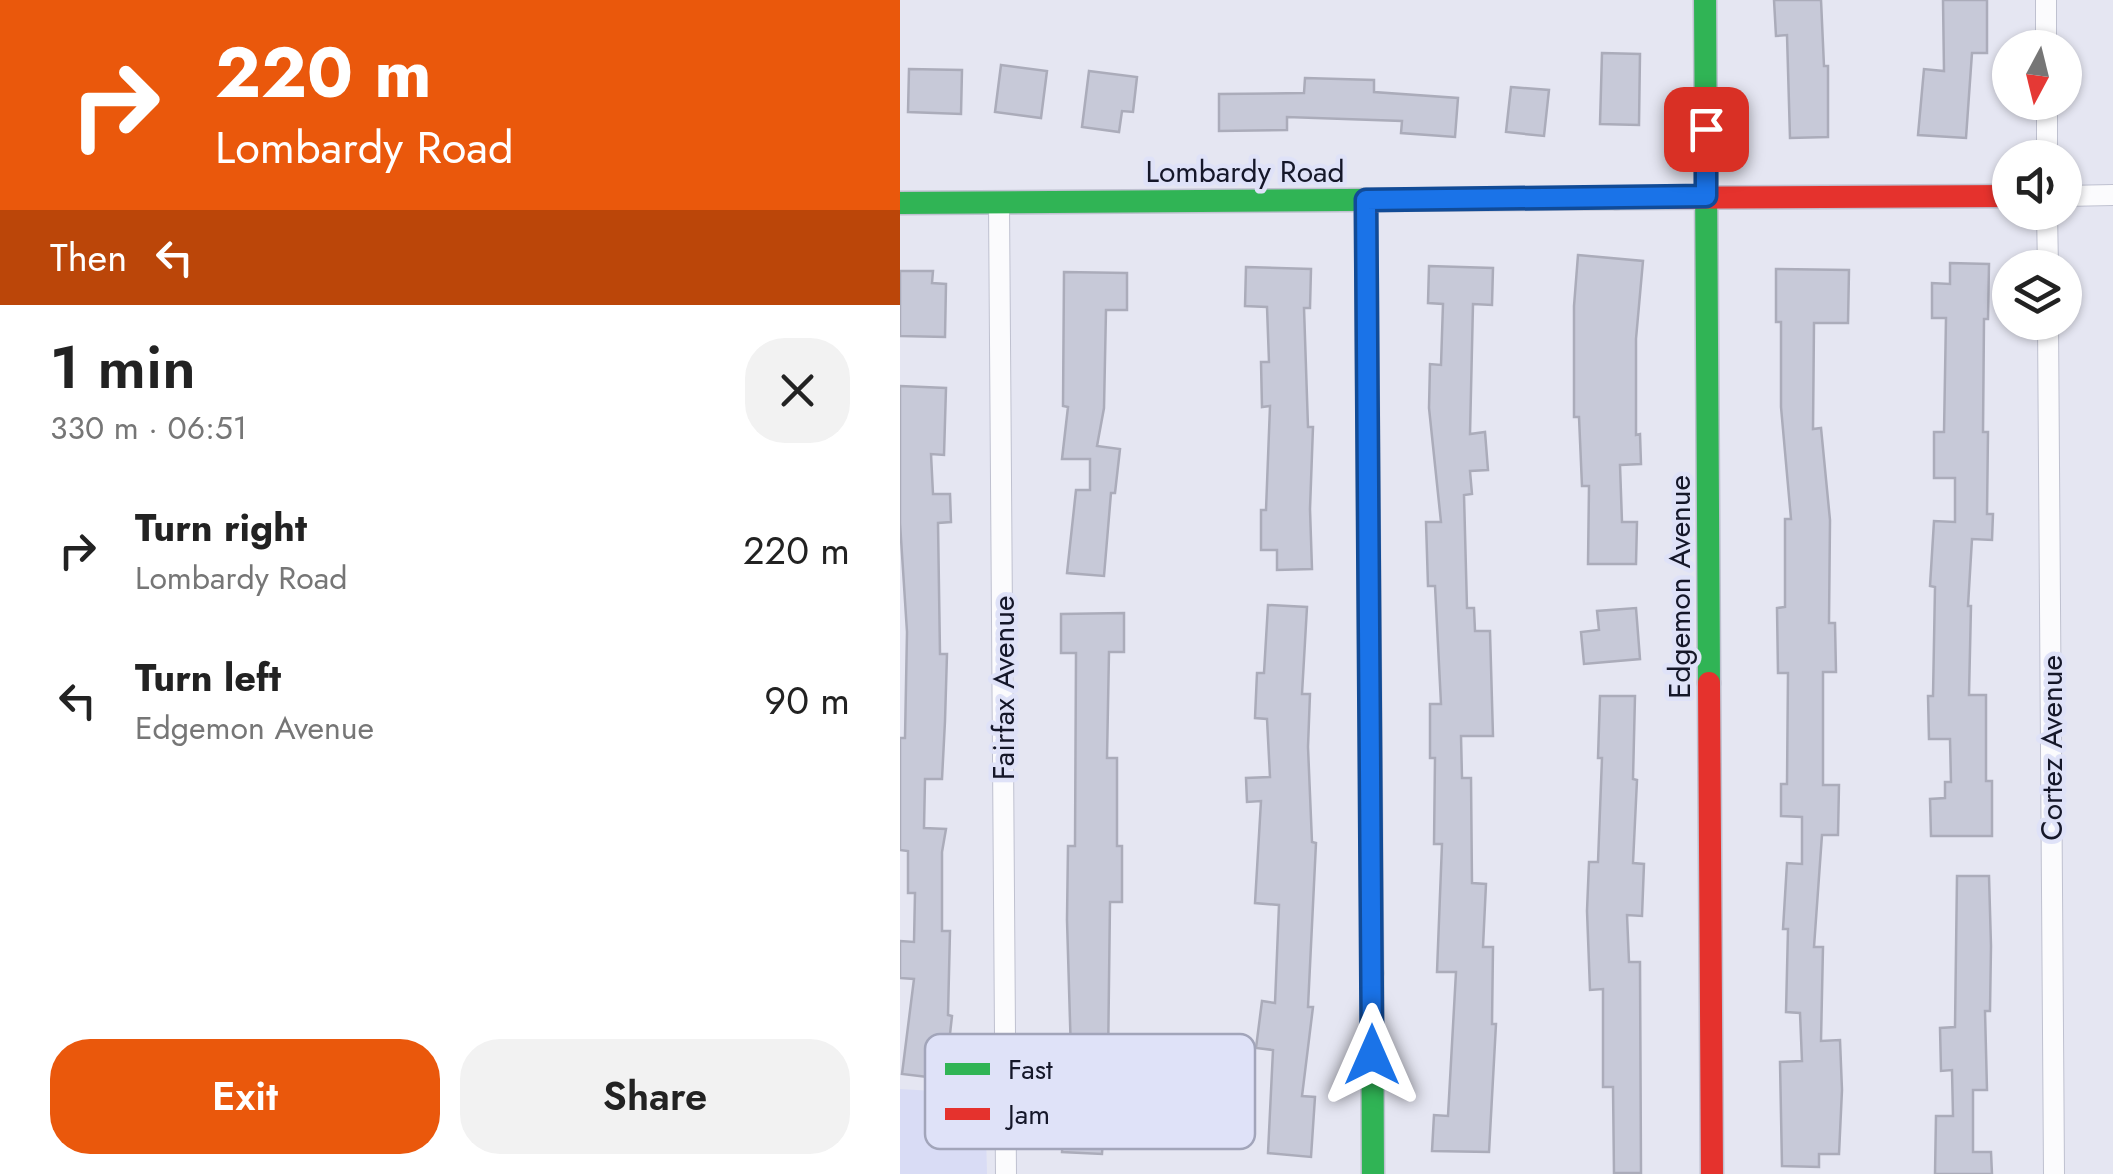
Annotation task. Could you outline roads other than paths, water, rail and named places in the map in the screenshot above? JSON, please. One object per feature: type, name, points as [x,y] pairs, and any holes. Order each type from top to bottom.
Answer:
[{"type":"street","name":"Edgemon Avenue","points":[[1705,0],[1712,1174]]},
{"type":"street","points":[[2046,0],[2046,30]]},
{"type":"street","points":[[2082,196],[2113,195]]},
{"type":"street","name":"Lombardy Road","points":[[900,203],[1992,196]]},
{"type":"street","points":[[1366,200],[1373,1174]]},
{"type":"street","name":"Fairfax Avenue","points":[[999,203],[1005,1034]]},
{"type":"street","name":"Cortez Avenue","points":[[2048,340],[2054,1174]]},
{"type":"street","name":"Fairfax Avenue","points":[[1006,1149],[1006,1174]]}]
